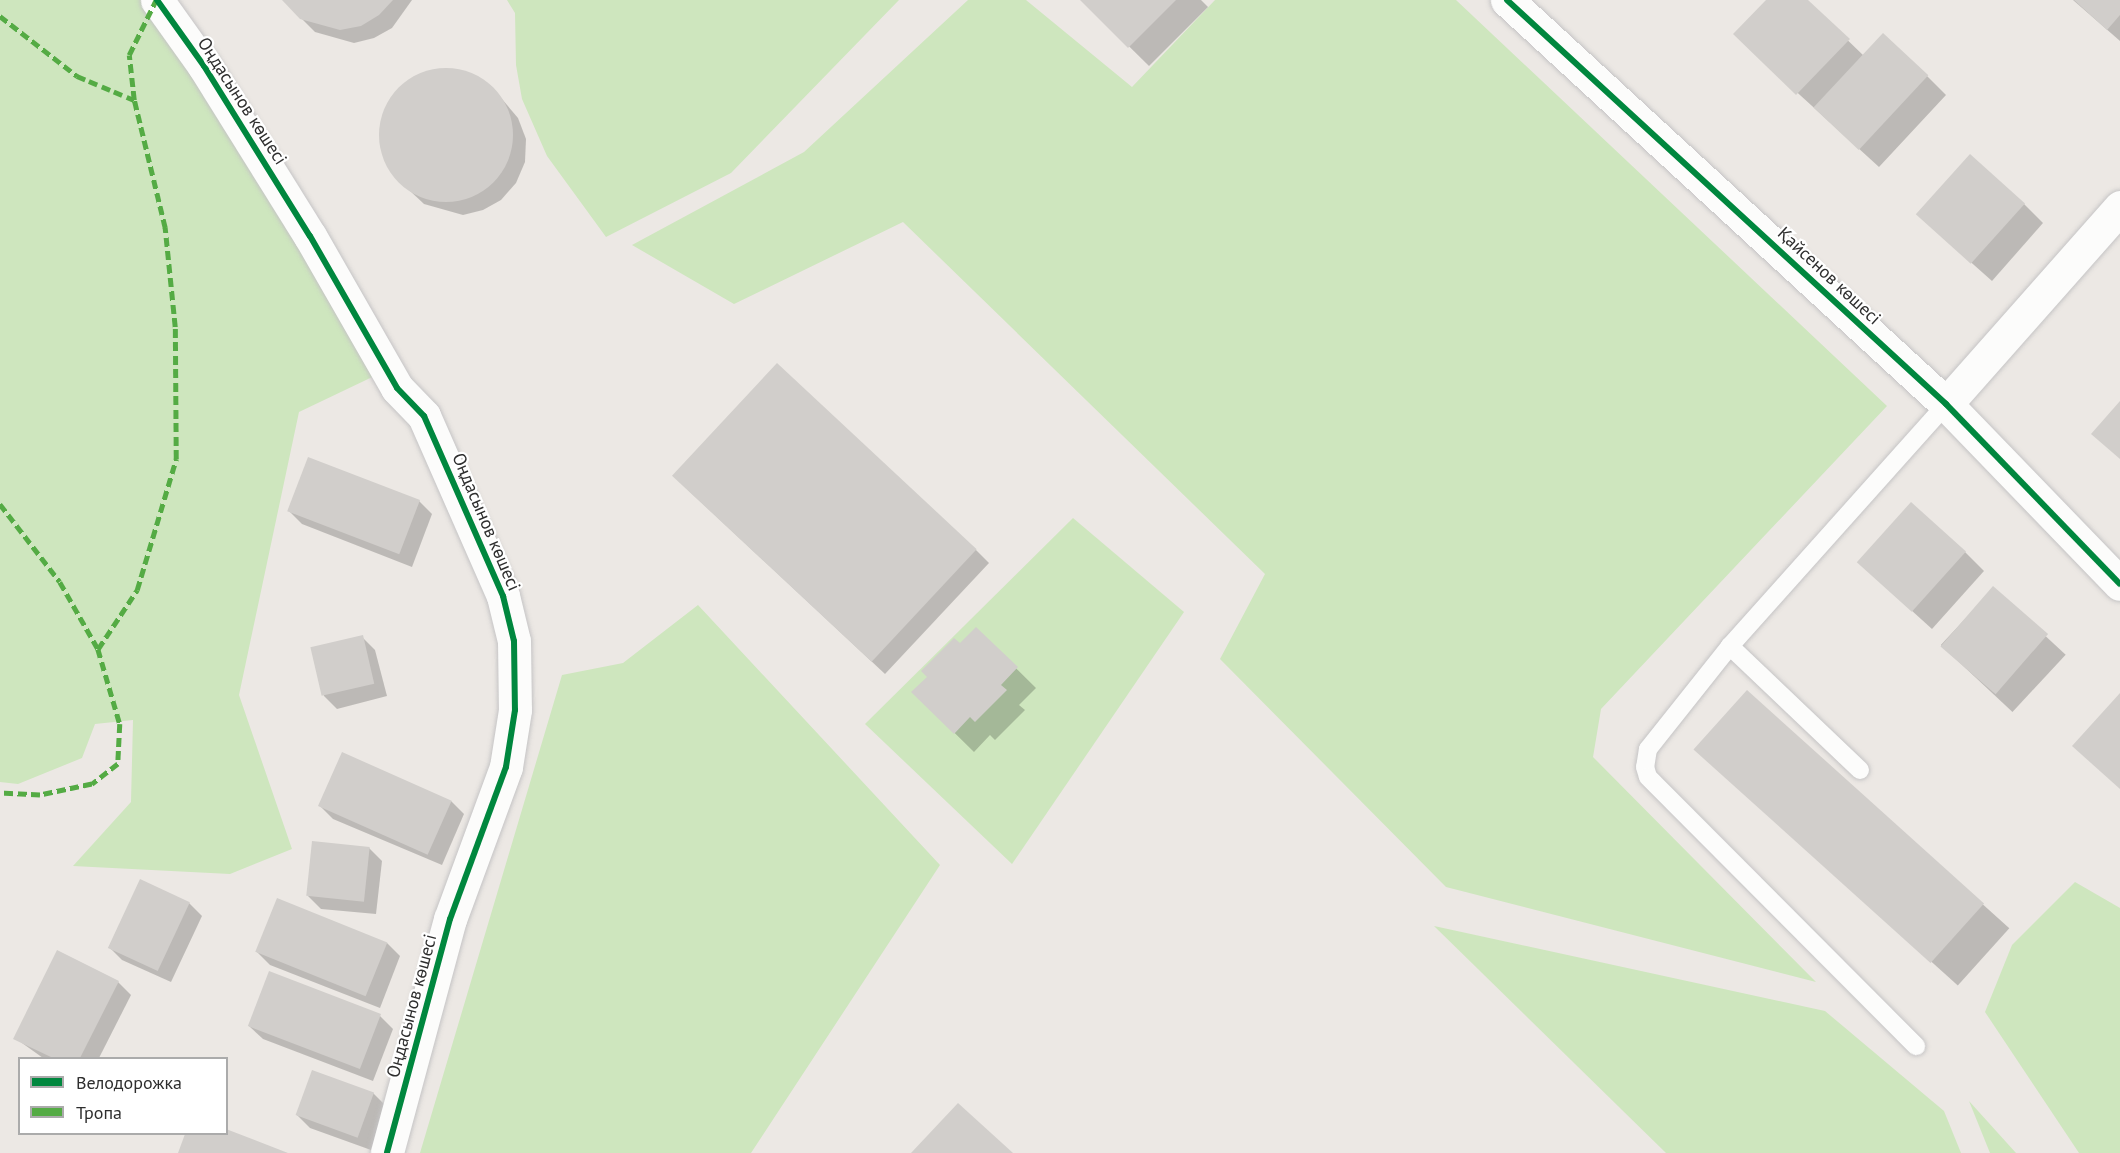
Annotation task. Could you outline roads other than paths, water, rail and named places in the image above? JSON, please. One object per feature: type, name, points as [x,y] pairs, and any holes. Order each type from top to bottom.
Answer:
[{"type":"street","name":"Оңдасынов көшесі","points":[[157,0],[204,66],[310,236],[397,388],[424,416],[499,586],[514,641],[515,710],[500,791],[450,919],[387,1153]]},
{"type":"street","name":"Қайсенов көшесі","points":[[1507,0],[1946,404],[2120,584]]},
{"type":"street","points":[[1946,404],[2120,207]]},
{"type":"lane","points":[[1916,1046],[1648,777],[1645,767],[1648,749],[1730,646],[1946,404]]},
{"type":"lane","points":[[1730,646],[1860,770]]}]
